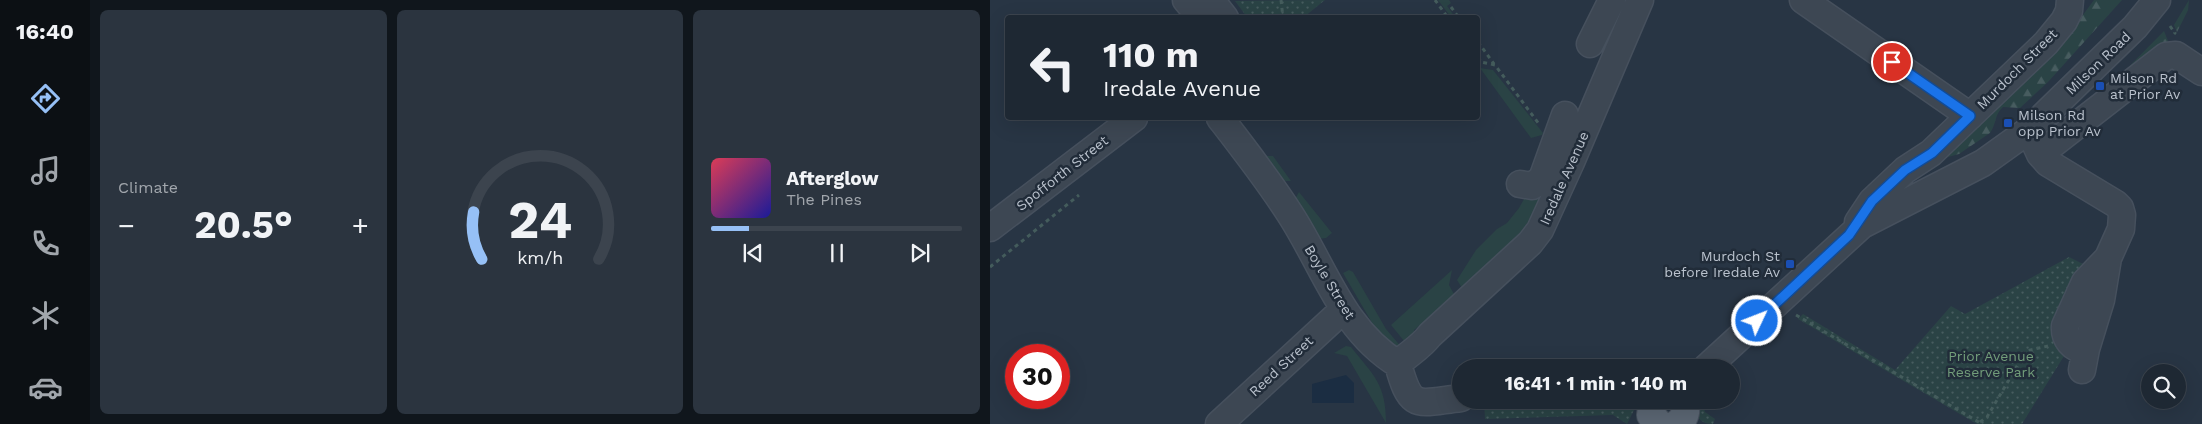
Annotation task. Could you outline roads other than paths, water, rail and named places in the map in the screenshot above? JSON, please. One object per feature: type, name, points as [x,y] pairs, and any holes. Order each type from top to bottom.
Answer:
[{"type":"street","points":[[1186,0],[1198,15]]},
{"type":"street","points":[[1212,0],[1223,15]]},
{"type":"street","points":[[1590,44],[1612,0]]},
{"type":"street","name":"Iredale Avenue","points":[[1398,364],[1420,348],[1430,335],[1530,242],[1540,230],[1558,143],[1640,0]]},
{"type":"street","points":[[1803,0],[1970,116]]},
{"type":"street","name":"Murdoch Street","points":[[1849,235],[1872,201],[1905,170],[1932,153],[2055,33],[2069,11],[2070,0]]},
{"type":"street","name":"Milson Road","points":[[1936,187],[1983,164],[2029,130],[2135,27],[2157,0]]},
{"type":"street","points":[[2040,154],[2166,56],[2176,55],[2202,72]]},
{"type":"street","points":[[1520,184],[1527,186],[1537,184],[1542,179],[1558,143],[1565,115]]},
{"type":"street","name":"Spofforth Street","points":[[990,228],[1131,120]]},
{"type":"street","name":"Boyle Street","points":[[1221,120],[1291,214],[1344,309],[1366,339],[1381,353],[1398,364]]},
{"type":"street","points":[[2029,130],[2040,154],[2056,168],[2120,208],[2121,229],[2108,258],[2101,300],[2084,360]]},
{"type":"street","points":[[1932,153],[1929,166],[1936,187]]},
{"type":"street","name":"Murdoch Street","points":[[1716,359],[1849,235],[1875,218],[1936,187]]},
{"type":"street","name":"Reed Street","points":[[1219,424],[1344,309]]},
{"type":"street","points":[[1398,364],[1405,390],[1411,398],[1422,403],[1452,399]]},
{"type":"water","points":[[1346,375],[1354,383],[1354,403],[1312,403],[1312,384]]},
{"type":"place","name":"Milson Rd at Prior Av","points":[[2100,86]]},
{"type":"place","name":"Milson Rd opp Prior Av","points":[[2008,123]]},
{"type":"place","name":"Murdoch St before Iredale Av","points":[[1790,264]]},
{"type":"park label","name":"Prior Avenue Reserve Park","points":[[1991,364]]}]
